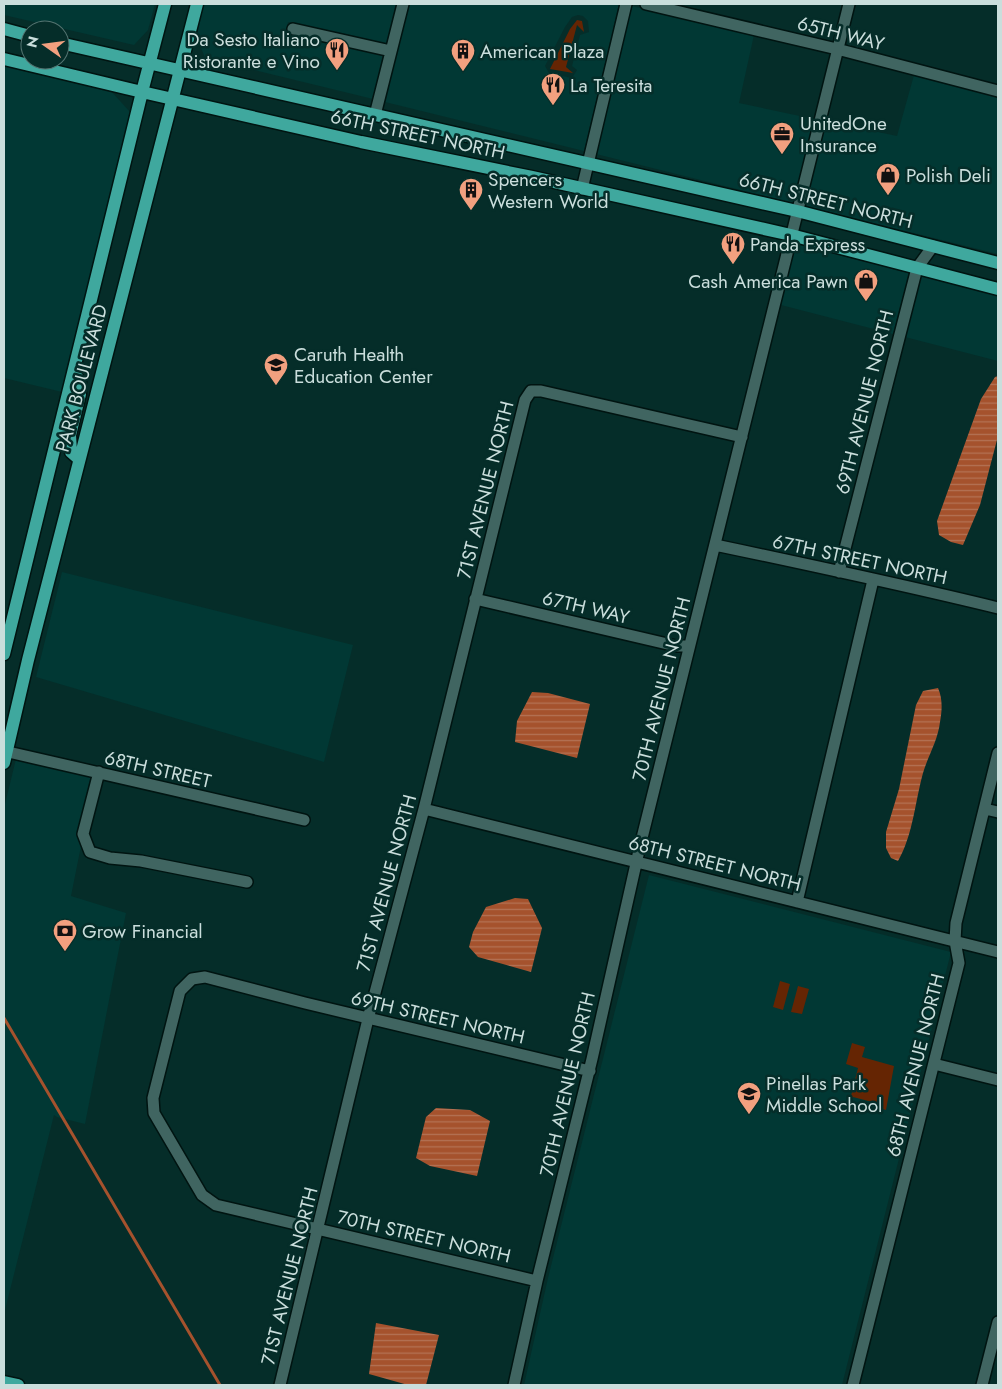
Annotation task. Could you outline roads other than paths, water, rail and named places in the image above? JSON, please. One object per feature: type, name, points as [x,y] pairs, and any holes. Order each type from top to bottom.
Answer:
[{"type":"main road","name":"PARK BOULEVARD","points":[[5,646],[165,4]]},
{"type":"main road","name":"PARK BOULEVARD","points":[[5,755],[79,459],[197,4]]},
{"type":"main road","points":[[4,29],[20,33]]},
{"type":"main road","name":"66TH STREET NORTH","points":[[70,44],[797,211],[998,263]]},
{"type":"main road","name":"66TH STREET NORTH","points":[[4,59],[172,100],[791,235],[998,289]]},
{"type":"main road","points":[[74,372],[80,382],[80,394],[70,435],[71,452],[79,459]]},
{"type":"main road","points":[[4,1382],[18,1385]]},
{"type":"street","points":[[375,115],[403,4]]},
{"type":"street","points":[[582,188],[626,4]]},
{"type":"street","name":"65TH WAY","points":[[646,4],[998,88]]},
{"type":"street","name":"70TH AVENUE NORTH","points":[[514,1385],[537,1281],[590,1071],[636,862],[849,4]]},
{"type":"street","points":[[293,29],[391,51]]},
{"type":"street","name":"69TH AVENUE NORTH","points":[[839,572],[917,268],[933,246]]},
{"type":"street","name":"71ST AVENUE NORTH","points":[[280,1385],[368,1019],[424,809],[525,400],[531,391],[541,391],[742,437]]},
{"type":"street","name":"67TH STREET NORTH","points":[[715,545],[998,608]]},
{"type":"street","points":[[797,902],[873,580]]},
{"type":"street","name":"67TH WAY","points":[[476,599],[676,646],[689,646]]},
{"type":"street","name":"68TH AVENUE NORTH","points":[[853,1385],[959,963],[955,941],[956,923],[998,753]]},
{"type":"street","name":"68TH STREET","points":[[5,755],[99,772],[194,796],[304,820]]},
{"type":"street","points":[[99,772],[82,834],[90,852],[110,858],[140,861],[247,882]]},
{"type":"street","name":"68TH STREET NORTH","points":[[424,809],[998,952]]},
{"type":"street","points":[[984,809],[998,812]]},
{"type":"street","name":"69TH STREET NORTH","points":[[216,1204],[202,1195],[154,1113],[153,1098],[180,991],[192,979],[205,977],[368,1019],[590,1071]]},
{"type":"street","points":[[934,1064],[998,1080]]},
{"type":"street","name":"70TH STREET NORTH","points":[[216,1204],[537,1281]]},
{"type":"street","points":[[982,1385],[996,1343],[998,1322]]},
{"type":"waterway","points":[[4,1018],[220,1385]]},
{"type":"place","name":"Da Sesto Italiano Ristorante e Vino","points":[[337,71]]},
{"type":"place","name":"American Plaza","points":[[463,72]]},
{"type":"place","name":"La Teresita","points":[[553,106]]},
{"type":"place","name":"UnitedOne Insurance","points":[[782,155]]},
{"type":"place","name":"Polish Deli","points":[[888,196]]},
{"type":"place","name":"Spencers Western World","points":[[471,211]]},
{"type":"place","name":"Panda Express","points":[[733,265]]},
{"type":"place","name":"Cash America Pawn","points":[[866,302]]},
{"type":"place","name":"Caruth Health Education Center","points":[[276,386]]},
{"type":"place","name":"Grow Financial","points":[[65,952]]},
{"type":"place","name":"Pinellas Park Middle School","points":[[749,1115]]}]
